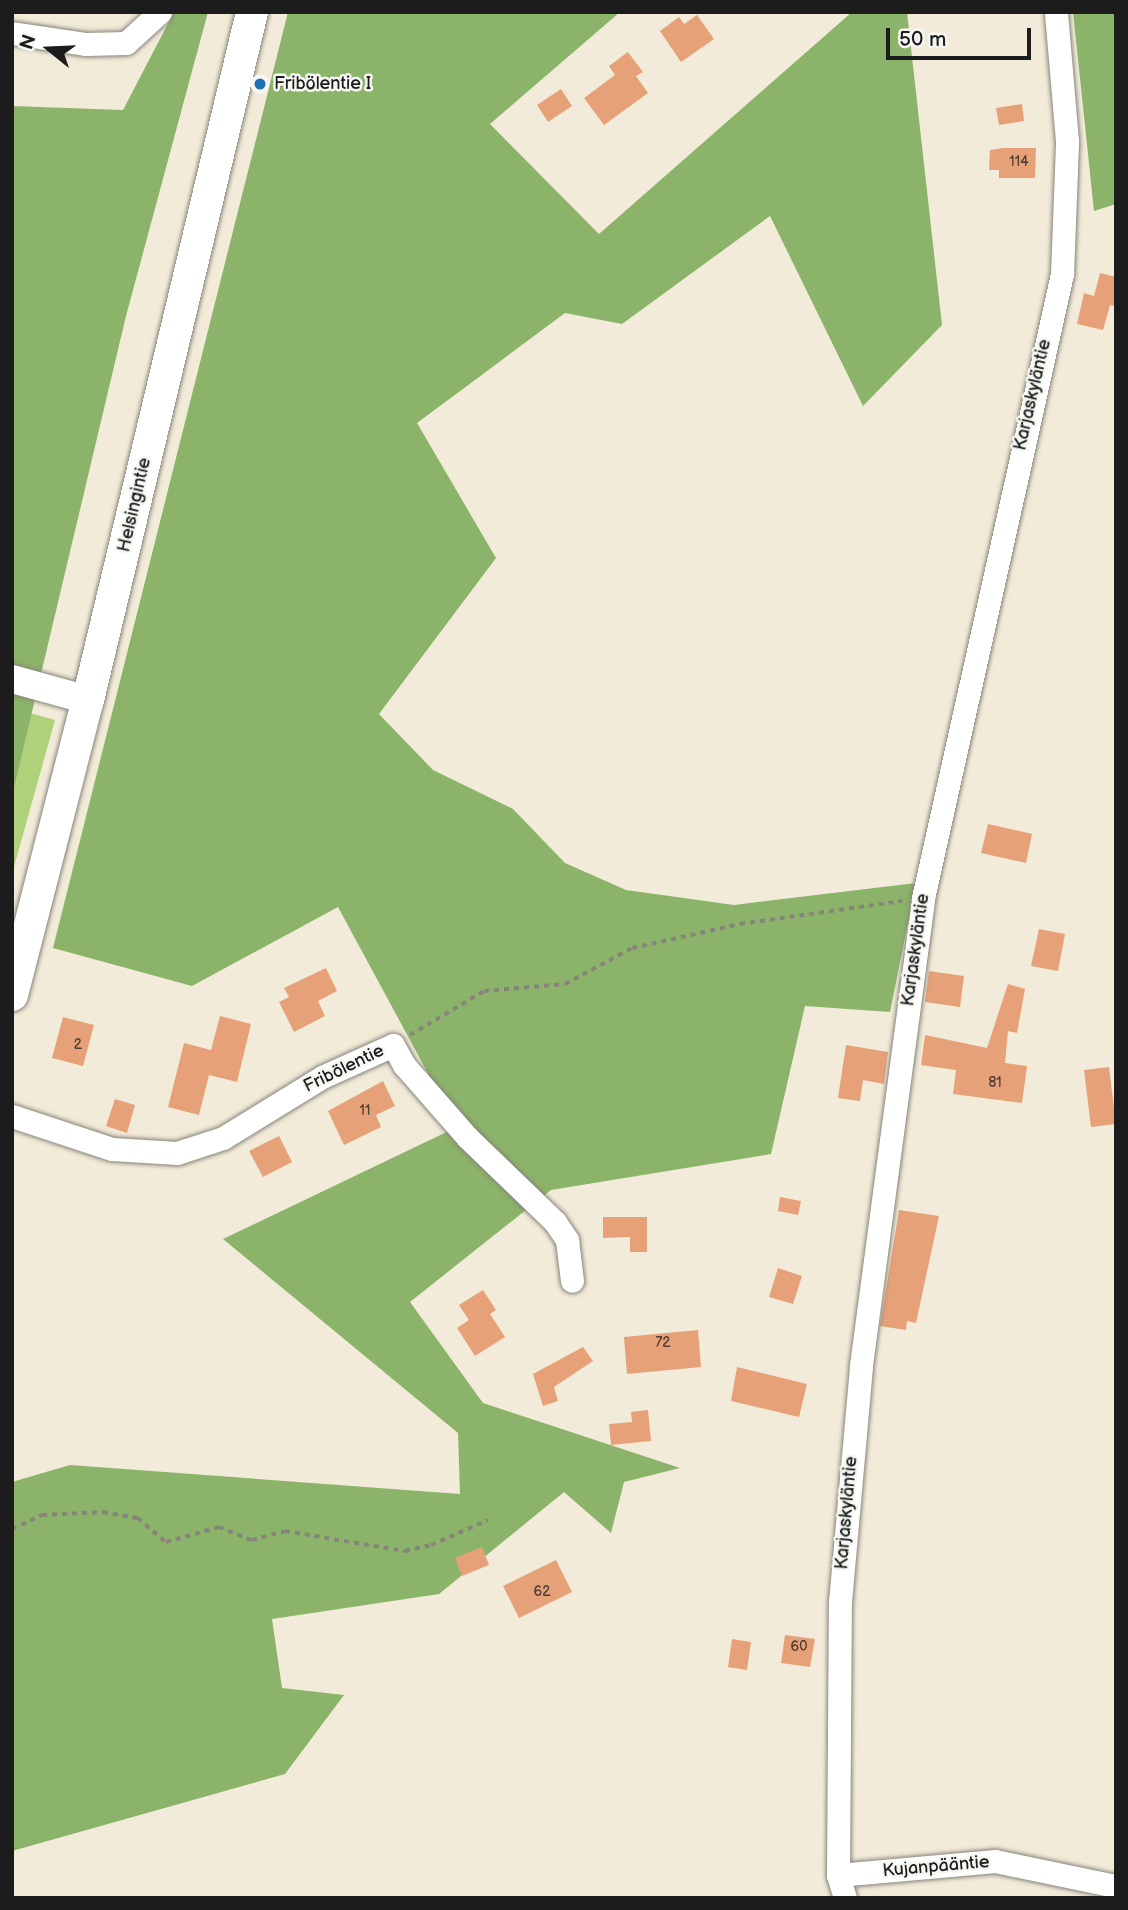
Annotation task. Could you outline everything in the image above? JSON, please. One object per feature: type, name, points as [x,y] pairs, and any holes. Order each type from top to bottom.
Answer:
[{"type":"main road","name":"Helsingintie","points":[[12,995],[88,700],[252,12]]},
{"type":"street","points":[[12,33],[86,44],[126,43],[160,12]]},
{"type":"street","name":"Karjaskyläntie","points":[[845,1898],[838,1875],[840,1617],[860,1365],[923,898],[1062,274],[1067,141],[1056,12]]},
{"type":"street","points":[[12,679],[88,700]]},
{"type":"street","name":"Fribölentie","points":[[12,1116],[112,1149],[177,1153],[223,1138],[322,1077],[393,1045],[404,1065],[468,1138],[555,1222],[567,1240],[572,1281]]},
{"type":"street","name":"Kujanpääntie","points":[[838,1875],[995,1861],[1116,1886]]},
{"type":"path","points":[[393,1045],[484,991],[565,984],[632,948],[740,924],[923,898]]},
{"type":"path","points":[[12,1529],[42,1515],[103,1512],[138,1518],[166,1542],[219,1527],[251,1540],[285,1531],[405,1551],[431,1545],[488,1520]]},
{"type":"green space","points":[[174,12],[208,12],[126,316],[12,796],[12,106],[123,110]]},
{"type":"green space","points":[[288,12],[620,12],[490,124],[599,234],[852,12],[907,12],[942,325],[863,406],[770,216],[622,324],[565,313],[417,423],[496,558],[379,714],[433,770],[513,809],[565,863],[626,890],[734,905],[916,883],[890,1012],[805,1006],[771,1154],[551,1190],[410,1302],[483,1403],[680,1468],[624,1482],[611,1533],[564,1492],[439,1594],[272,1619],[282,1688],[344,1695],[285,1774],[12,1851],[12,1482],[70,1465],[460,1494],[458,1433],[223,1239],[457,1127],[338,907],[192,986],[53,948]]},
{"type":"green space","points":[[1073,12],[1116,12],[1116,204],[1094,211]]},
{"type":"green space","points":[[12,708],[55,720],[12,874]]},
{"type":"building","points":[[697,15],[714,39],[681,62],[660,31],[679,17],[684,24]]},
{"type":"building","points":[[628,52],[643,72],[636,76],[648,93],[604,125],[584,98],[615,75],[609,66]]},
{"type":"building","points":[[561,89],[572,106],[548,122],[537,105]]},
{"type":"building","points":[[1022,104],[1024,121],[999,125],[996,108]]},
{"type":"building","points":[[1036,148],[1035,178],[999,178],[999,170],[989,170],[990,150]]},
{"type":"building","points":[[1100,273],[1116,277],[1116,306],[1110,305],[1103,330],[1077,324],[1084,293],[1094,296]]},
{"type":"building","points":[[988,824],[1032,834],[1026,863],[981,853]]},
{"type":"building","points":[[1039,929],[1065,934],[1058,971],[1031,966]]},
{"type":"building","points":[[326,968],[337,991],[318,1001],[325,1016],[294,1032],[279,1002],[289,997],[284,988]]},
{"type":"building","points":[[929,971],[964,976],[960,1007],[925,1002]]},
{"type":"building","points":[[1008,984],[1025,989],[1017,1033],[1008,1031],[1005,1063],[1027,1066],[1022,1103],[953,1094],[956,1070],[921,1065],[925,1035],[987,1048]]},
{"type":"building","points":[[220,1016],[251,1024],[237,1082],[209,1075],[199,1115],[168,1107],[184,1043],[211,1050]]},
{"type":"building","points":[[63,1017],[94,1025],[83,1066],[52,1058]]},
{"type":"building","points":[[846,1045],[888,1052],[884,1084],[863,1080],[860,1101],[838,1098]]},
{"type":"building","points":[[1109,1067],[1116,1124],[1091,1127],[1084,1070]]},
{"type":"building","points":[[383,1081],[395,1106],[376,1115],[381,1127],[344,1145],[328,1111]]},
{"type":"building","points":[[115,1099],[135,1105],[127,1133],[106,1126]]},
{"type":"building","points":[[279,1136],[292,1162],[263,1177],[249,1151]]},
{"type":"building","points":[[780,1197],[801,1201],[798,1215],[778,1211]]},
{"type":"building","points":[[899,1210],[939,1216],[916,1323],[907,1321],[906,1330],[880,1326]]},
{"type":"building","points":[[603,1217],[647,1217],[647,1252],[630,1252],[630,1237],[603,1238]]},
{"type":"building","points":[[778,1268],[802,1276],[793,1304],[769,1297]]},
{"type":"building","points":[[483,1290],[496,1310],[490,1314],[505,1337],[475,1356],[457,1328],[469,1320],[459,1305]]},
{"type":"building","points":[[698,1330],[701,1367],[627,1374],[624,1337]]},
{"type":"building","points":[[583,1347],[593,1361],[554,1387],[558,1401],[543,1406],[533,1374]]},
{"type":"building","points":[[737,1367],[807,1384],[799,1417],[731,1401]]},
{"type":"building","points":[[648,1410],[651,1441],[611,1445],[609,1424],[632,1422],[631,1412]]},
{"type":"building","points":[[482,1547],[489,1565],[462,1576],[455,1558]]},
{"type":"building","points":[[556,1560],[572,1592],[519,1618],[503,1586]]},
{"type":"building","points":[[785,1635],[815,1639],[810,1667],[781,1663]]},
{"type":"building","points":[[732,1639],[751,1642],[747,1670],[728,1667]]},
{"type":"place","name":"Fribölentie I","points":[[260,84]]}]
